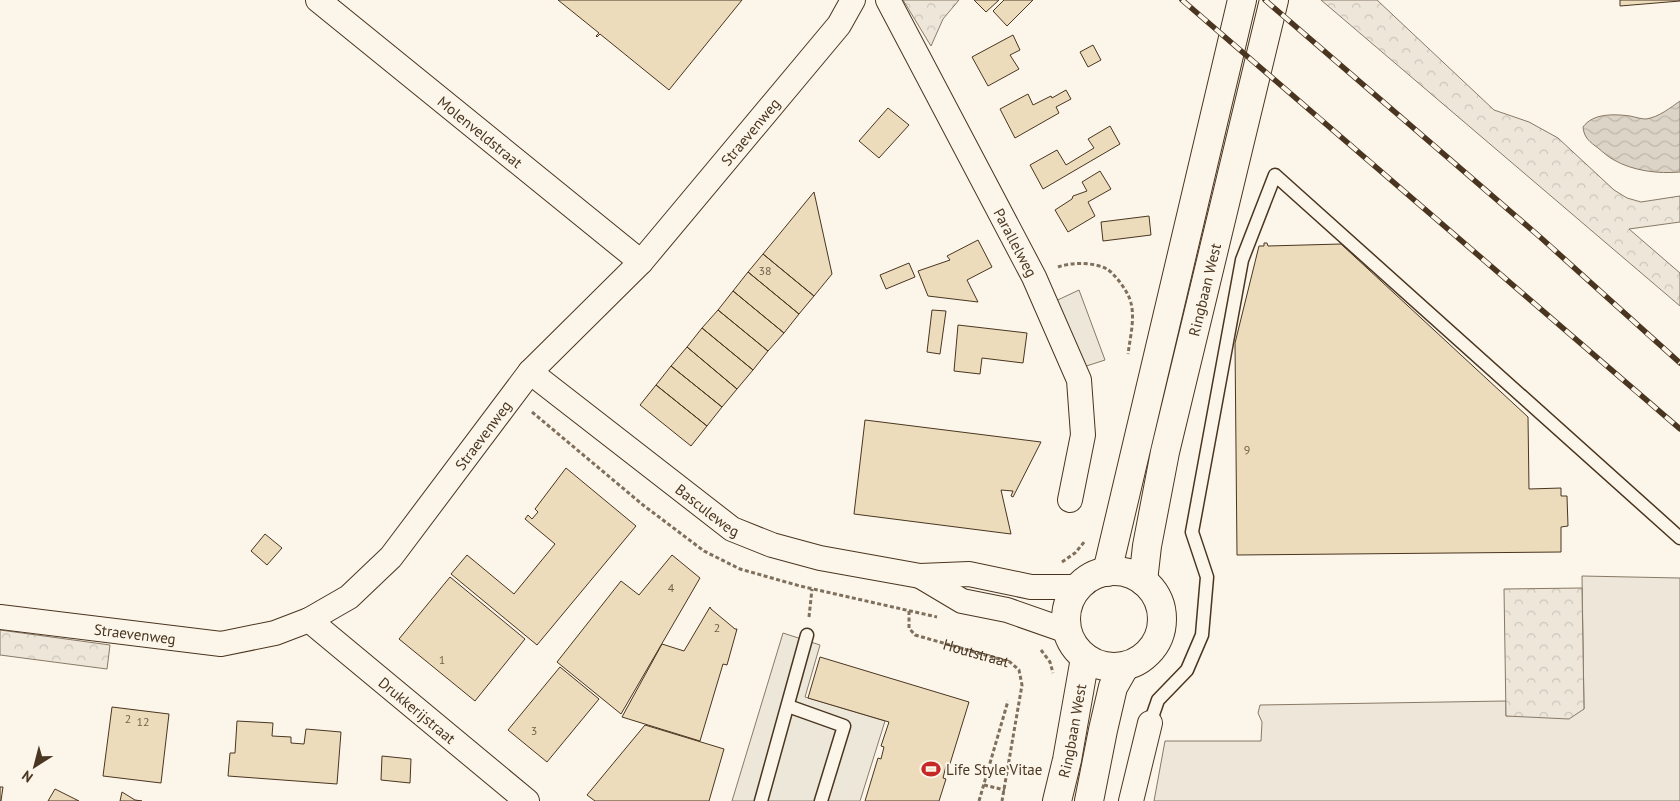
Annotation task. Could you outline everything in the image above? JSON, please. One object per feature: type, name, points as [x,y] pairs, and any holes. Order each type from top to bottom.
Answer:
[{"type":"main road","name":"Ringbaan West","points":[[1107,572],[1242,0]]},
{"type":"main road","name":"Ringbaan West","points":[[1143,581],[1147,546],[1166,452],[1274,0]]},
{"type":"main road","points":[[1107,572],[1126,573],[1143,581],[1157,598],[1162,618],[1158,640],[1145,657],[1125,666],[1104,666],[1084,658],[1074,646],[1067,630],[1067,607],[1078,587],[1091,577],[1107,572]]},
{"type":"main road","name":"Ringbaan West","points":[[1057,801],[1067,760],[1084,658]]},
{"type":"main road","name":"Ringbaan West","points":[[1089,801],[1113,687],[1125,666]]},
{"type":"street","name":"Molenveldstraat","points":[[318,0],[641,262]]},
{"type":"street","name":"Straevenweg","points":[[0,617],[221,644],[275,633],[309,620],[349,597],[392,557],[530,372],[641,262],[839,25],[853,0]]},
{"type":"street","name":"Parallelweg","points":[[888,0],[1034,277],[1079,380],[1083,435],[1070,500]]},
{"type":"street","name":"Basculeweg","points":[[530,372],[732,529],[772,545],[820,558],[920,576],[969,574],[1031,587],[1078,587]]},
{"type":"street","name":"Basculeweg","points":[[920,576],[962,601],[1007,610],[1067,630]]},
{"type":"street","name":"Drukkerijstraat","points":[[309,620],[527,801]]},
{"type":"street","points":[[1131,801],[1150,723]]},
{"type":"lane","points":[[1150,723],[1158,700],[1187,670],[1202,635],[1207,577],[1192,532],[1242,260],[1275,175],[1680,538]]},
{"type":"lane","points":[[761,801],[807,635]]},
{"type":"lane","points":[[788,706],[844,726],[821,801]]},
{"type":"path","points":[[807,635],[812,589]]},
{"type":"path","name":"Houtstraat","points":[[909,611],[909,628],[915,635],[1010,662],[1019,670],[1022,685],[1002,801]]},
{"type":"path","name":"Ringbaan West","points":[[1037,646],[1050,662],[1054,675]]},
{"type":"path","points":[[979,801],[1008,701]]},
{"type":"path","points":[[984,785],[1005,790]]},
{"type":"green space","points":[[903,0],[959,0],[943,19],[931,46]]},
{"type":"green space","points":[[1321,0],[1377,0],[1494,110],[1529,122],[1558,138],[1614,190],[1627,198],[1641,202],[1680,196],[1680,222],[1629,229],[1680,273],[1680,306]]},
{"type":"green space","points":[[1582,576],[1680,578],[1680,801],[1154,801],[1165,741],[1261,741],[1262,722],[1258,713],[1260,705],[1506,701],[1506,716],[1584,709]]},
{"type":"green space","points":[[1582,588],[1584,709],[1569,719],[1506,716],[1504,589]]},
{"type":"green space","points":[[0,630],[110,645],[107,669],[0,655]]},
{"type":"shaded area","points":[[1079,290],[1105,360],[1074,370],[1047,305]]},
{"type":"shaded area","points":[[783,633],[820,645],[805,697],[885,721],[860,801],[732,801]]},
{"type":"water","points":[[1680,101],[1680,172],[1646,171],[1621,164],[1592,144],[1585,134],[1583,127],[1592,119],[1617,115],[1651,118]]},
{"type":"building","points":[[558,0],[742,0],[669,90],[600,34],[597,37],[599,33]]},
{"type":"building","points":[[974,0],[999,0],[986,12]]},
{"type":"building","points":[[1004,0],[1033,0],[1007,26],[993,11]]},
{"type":"building","points":[[1620,0],[1680,0],[1680,1],[1620,6]]},
{"type":"building","points":[[1013,35],[1020,50],[1010,55],[1019,69],[988,86],[972,57]]},
{"type":"building","points":[[1093,45],[1101,60],[1088,67],[1080,52]]},
{"type":"building","points":[[1066,90],[1071,99],[1056,107],[1059,113],[1015,138],[1000,109],[1028,94],[1033,105]]},
{"type":"building","points":[[888,108],[909,125],[879,158],[859,141]]},
{"type":"building","points":[[1110,126],[1120,144],[1043,189],[1030,165],[1057,150],[1066,165],[1094,148],[1088,139]]},
{"type":"building","points":[[1100,171],[1111,189],[1088,202],[1095,216],[1068,232],[1055,210],[1072,199],[1073,196],[1087,191],[1082,182]]},
{"type":"building","points":[[814,192],[832,274],[814,296],[763,254]]},
{"type":"building","points":[[1149,216],[1151,235],[1103,241],[1101,222]]},
{"type":"building","points":[[978,240],[992,267],[967,280],[978,302],[928,296],[918,271],[950,260],[947,256]]},
{"type":"building","points":[[1264,243],[1267,243],[1268,246],[1341,244],[1528,417],[1529,489],[1561,488],[1561,496],[1567,496],[1568,526],[1561,527],[1561,552],[1237,555],[1235,343],[1259,246],[1264,246]]},
{"type":"building","points":[[763,254],[814,296],[799,314],[748,272]]},
{"type":"building","points":[[909,263],[915,277],[886,289],[880,275]]},
{"type":"building","points":[[748,272],[799,314],[784,333],[733,291]]},
{"type":"building","points":[[733,291],[784,333],[768,351],[718,310]]},
{"type":"building","points":[[718,310],[768,351],[753,370],[702,328]]},
{"type":"building","points":[[932,310],[946,311],[940,354],[927,352]]},
{"type":"building","points":[[958,325],[1027,333],[1023,363],[982,358],[980,374],[954,371]]},
{"type":"building","points":[[702,328],[753,370],[737,389],[687,347]]},
{"type":"building","points":[[687,347],[737,389],[722,407],[671,366]]},
{"type":"building","points":[[671,366],[722,407],[707,426],[656,385]]},
{"type":"building","points":[[656,385],[707,426],[691,446],[640,405]]},
{"type":"building","points":[[865,420],[1041,442],[1013,497],[1011,496],[1013,491],[1001,490],[1011,534],[854,514]]},
{"type":"building","points":[[566,468],[636,526],[537,645],[451,574],[467,555],[514,594],[555,544],[525,519],[528,515],[532,519],[538,512],[535,509]]},
{"type":"building","points":[[265,534],[282,548],[267,565],[251,551]]},
{"type":"building","points":[[672,555],[700,578],[621,714],[557,662],[621,581],[639,595]]},
{"type":"building","points":[[450,577],[525,639],[475,701],[399,639]]},
{"type":"building","points":[[710,607],[737,629],[727,665],[723,664],[700,741],[622,717],[662,644],[684,651]]},
{"type":"building","points":[[820,657],[969,702],[949,767],[946,766],[943,778],[946,779],[939,801],[865,801],[878,758],[881,759],[884,747],[881,746],[889,722],[808,698]]},
{"type":"building","points":[[560,667],[599,699],[547,762],[508,730]]},
{"type":"building","points":[[112,707],[169,714],[161,783],[103,776]]},
{"type":"building","points":[[237,721],[273,723],[272,736],[291,737],[291,743],[304,744],[306,729],[341,732],[337,784],[228,776],[230,753],[235,753]]},
{"type":"building","points":[[645,725],[724,749],[709,801],[595,801],[587,795]]},
{"type":"building","points":[[382,756],[411,759],[410,783],[381,780]]},
{"type":"building","points":[[0,787],[3,787],[1,801],[0,801]]},
{"type":"building","points":[[55,789],[79,801],[48,801]]},
{"type":"building","points":[[122,792],[135,800],[142,801],[120,801]]},
{"type":"railway","points":[[1182,0],[1680,429]]},
{"type":"railway","points":[[1265,0],[1540,237],[1680,363]]},
{"type":"place","name":"Life Style Vitae","points":[[931,769]]}]
